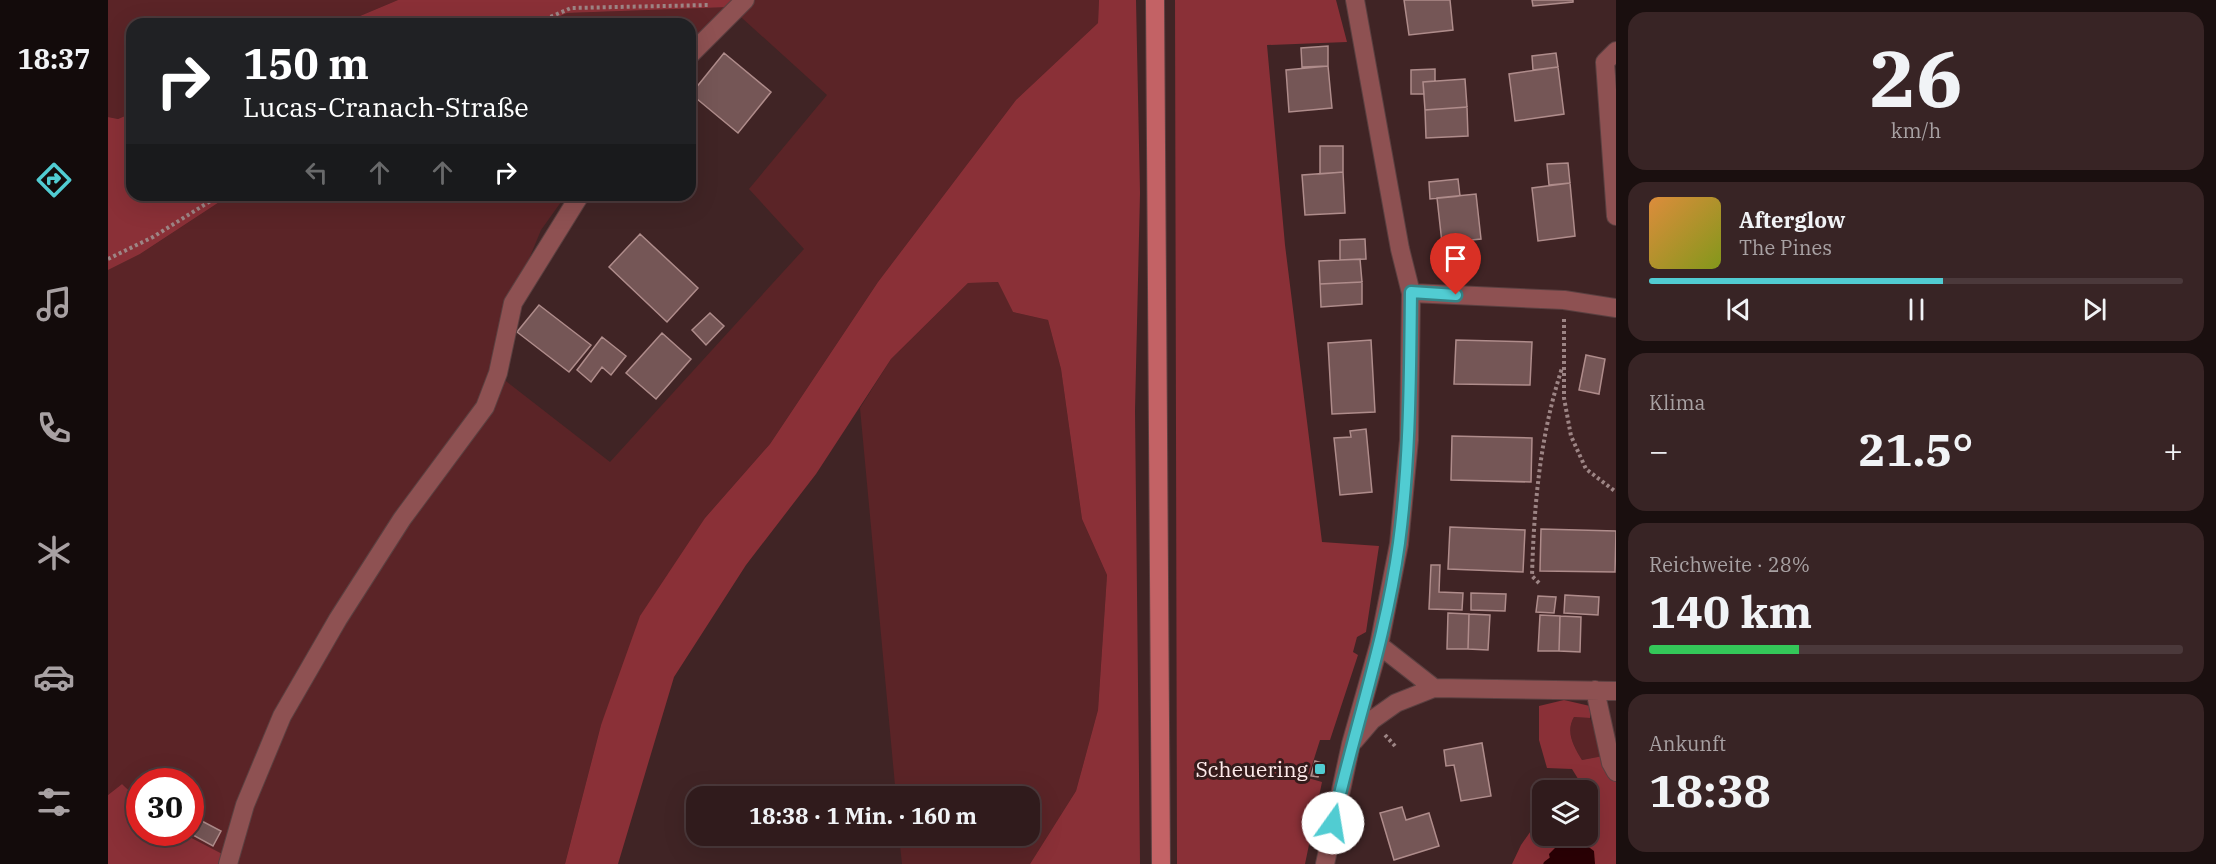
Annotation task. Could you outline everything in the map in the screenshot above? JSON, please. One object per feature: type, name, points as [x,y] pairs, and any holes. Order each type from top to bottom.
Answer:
[{"type":"main road","points":[[1155,0],[1161,864]]},
{"type":"street","points":[[1325,864],[1351,744],[1379,645],[1399,544],[1409,440],[1411,292],[1398,238],[1355,0]]},
{"type":"street","points":[[696,49],[738,6]]},
{"type":"street","points":[[1616,51],[1605,62],[1616,216]]},
{"type":"street","points":[[228,864],[245,805],[282,716],[338,619],[402,519],[485,407],[498,373],[513,303],[576,201]]},
{"type":"street","points":[[1411,292],[1564,300],[1616,308]]},
{"type":"street","points":[[1379,645],[1434,688]]},
{"type":"street","points":[[1351,744],[1372,720],[1396,703],[1434,688],[1616,691]]},
{"type":"street","points":[[1595,690],[1611,763],[1616,772]]},
{"type":"path","points":[[548,18],[570,8],[738,6]]},
{"type":"path","points":[[108,259],[153,237],[210,201]]},
{"type":"path","points":[[1564,300],[1562,368],[1564,398],[1571,436],[1586,470],[1616,492]]},
{"type":"path","points":[[1539,583],[1532,576],[1536,480],[1550,406],[1562,368]]},
{"type":"shaded area","points":[[108,0],[398,0],[355,18],[126,18],[126,116],[118,119],[108,117]]},
{"type":"shaded area","points":[[398,0],[738,0],[731,7],[567,13],[556,18],[355,18]]},
{"type":"shaded area","points":[[738,0],[1099,0],[1098,23],[1016,100],[878,282],[770,444],[705,518],[601,725],[565,864],[228,864],[229,858],[204,845],[204,768],[126,768],[126,788],[122,784],[108,795],[108,270],[140,254],[221,201],[562,201],[541,230],[505,317],[493,371],[610,462],[804,249],[749,189],[827,95],[731,8],[696,42],[696,18],[556,18],[567,13],[730,7]]},
{"type":"shaded area","points":[[1099,0],[1136,0],[1140,193],[1135,411],[1140,864],[1030,864],[1076,791],[1098,710],[1107,575],[1082,519],[1061,369],[1048,320],[1013,312],[998,282],[968,283],[891,359],[816,474],[746,565],[674,677],[618,864],[565,864],[601,725],[640,616],[705,518],[770,444],[878,282],[1016,100],[1098,23]]},
{"type":"shaded area","points":[[1175,0],[1336,0],[1347,42],[1267,45],[1285,245],[1322,542],[1379,546],[1366,632],[1357,637],[1353,652],[1358,655],[1330,740],[1320,740],[1308,778],[1322,782],[1305,864],[1177,864]]},
{"type":"shaded area","points":[[126,116],[126,201],[221,201],[140,254],[108,270],[108,117],[118,119]]},
{"type":"shaded area","points":[[998,282],[1013,312],[1048,320],[1061,369],[1082,519],[1107,575],[1098,710],[1076,791],[1030,864],[902,864],[900,846],[1040,846],[1040,786],[895,786],[860,408],[891,359],[968,283]]},
{"type":"shaded area","points":[[1564,700],[1590,706],[1590,718],[1574,717],[1570,734],[1582,760],[1603,756],[1616,772],[1616,864],[1512,864],[1532,829],[1532,846],[1598,846],[1598,780],[1579,780],[1572,769],[1547,768],[1539,740],[1539,706]]},
{"type":"shaded area","points":[[1574,717],[1590,718],[1603,756],[1582,760],[1570,734]]},
{"type":"shaded area","points":[[122,784],[126,788],[126,846],[204,844],[230,858],[228,864],[108,864],[108,795]]},
{"type":"shaded area","points":[[1557,846],[1587,846],[1594,851],[1595,864],[1551,864],[1549,854]]},
{"type":"building","points":[[1404,0],[1450,0],[1453,30],[1409,35]]},
{"type":"building","points":[[1532,0],[1573,0],[1573,2],[1533,6]]},
{"type":"building","points":[[1328,46],[1328,66],[1302,67],[1301,48]]},
{"type":"building","points":[[724,53],[771,92],[738,133],[696,98],[696,88]]},
{"type":"building","points":[[1556,53],[1558,67],[1533,70],[1532,56]]},
{"type":"building","points":[[1328,66],[1332,108],[1289,112],[1286,70]]},
{"type":"building","points":[[1558,67],[1564,114],[1515,121],[1509,74]]},
{"type":"building","points":[[1435,69],[1435,81],[1423,82],[1424,94],[1411,94],[1411,70]]},
{"type":"building","points":[[1465,79],[1467,107],[1425,110],[1423,82]]},
{"type":"building","points":[[1467,107],[1468,136],[1426,138],[1425,110]]},
{"type":"building","points":[[1320,146],[1343,146],[1343,172],[1320,174]]},
{"type":"building","points":[[1568,163],[1570,183],[1549,185],[1547,164]]},
{"type":"building","points":[[1343,172],[1345,213],[1305,215],[1302,175]]},
{"type":"building","points":[[1458,179],[1460,196],[1430,199],[1429,182]]},
{"type":"building","points":[[1570,183],[1575,236],[1538,241],[1532,188]]},
{"type":"building","points":[[1476,194],[1481,239],[1442,243],[1437,198]]},
{"type":"building","points":[[640,234],[698,288],[667,322],[609,267]]},
{"type":"building","points":[[1365,239],[1366,259],[1340,260],[1340,240]]},
{"type":"building","points":[[1360,259],[1362,282],[1320,284],[1319,261]]},
{"type":"building","points":[[1362,282],[1362,304],[1321,307],[1320,284]]},
{"type":"building","points":[[539,305],[591,345],[569,372],[517,332]]},
{"type":"building","points":[[710,313],[724,326],[706,345],[692,330]]},
{"type":"building","points":[[662,333],[691,359],[656,399],[626,373]]},
{"type":"building","points":[[602,337],[626,356],[611,375],[602,367],[591,382],[577,370]]},
{"type":"building","points":[[1371,340],[1375,412],[1332,414],[1328,343]]},
{"type":"building","points":[[1456,340],[1532,342],[1530,385],[1454,384]]},
{"type":"building","points":[[1586,355],[1605,359],[1599,394],[1579,390]]},
{"type":"building","points":[[1366,429],[1372,492],[1340,495],[1334,438],[1351,437],[1350,431]]},
{"type":"building","points":[[1452,436],[1532,438],[1531,482],[1451,480]]},
{"type":"building","points":[[1450,527],[1525,530],[1523,572],[1448,569]]},
{"type":"building","points":[[1541,529],[1616,531],[1615,572],[1540,571]]},
{"type":"building","points":[[1431,565],[1440,565],[1439,592],[1463,593],[1462,610],[1429,609]]},
{"type":"building","points":[[1471,593],[1506,594],[1505,611],[1471,610]]},
{"type":"building","points":[[1565,595],[1599,597],[1598,615],[1564,613]]},
{"type":"building","points":[[1538,596],[1556,597],[1554,613],[1536,612]]},
{"type":"building","points":[[1448,613],[1469,614],[1468,649],[1447,649]]},
{"type":"building","points":[[1469,614],[1490,615],[1488,650],[1468,649]]},
{"type":"building","points":[[1540,615],[1560,616],[1559,651],[1538,651]]},
{"type":"building","points":[[1560,616],[1581,617],[1580,652],[1559,651]]},
{"type":"building","points":[[1482,743],[1491,796],[1461,801],[1454,765],[1446,766],[1444,750]]},
{"type":"building","points":[[1315,761],[1322,763],[1318,777],[1311,776]]},
{"type":"building","points":[[1402,807],[1406,820],[1429,813],[1439,846],[1394,860],[1380,813]]},
{"type":"building","points":[[204,822],[221,831],[213,846],[204,841]]},
{"type":"waterway","points":[[1547,864],[1551,861]]},
{"type":"place","name":"Scheuering","points":[[1320,769]]},
{"type":"route","points":[[1333,823],[1351,744],[1379,645],[1399,544],[1409,440],[1411,292],[1456,295]]}]
